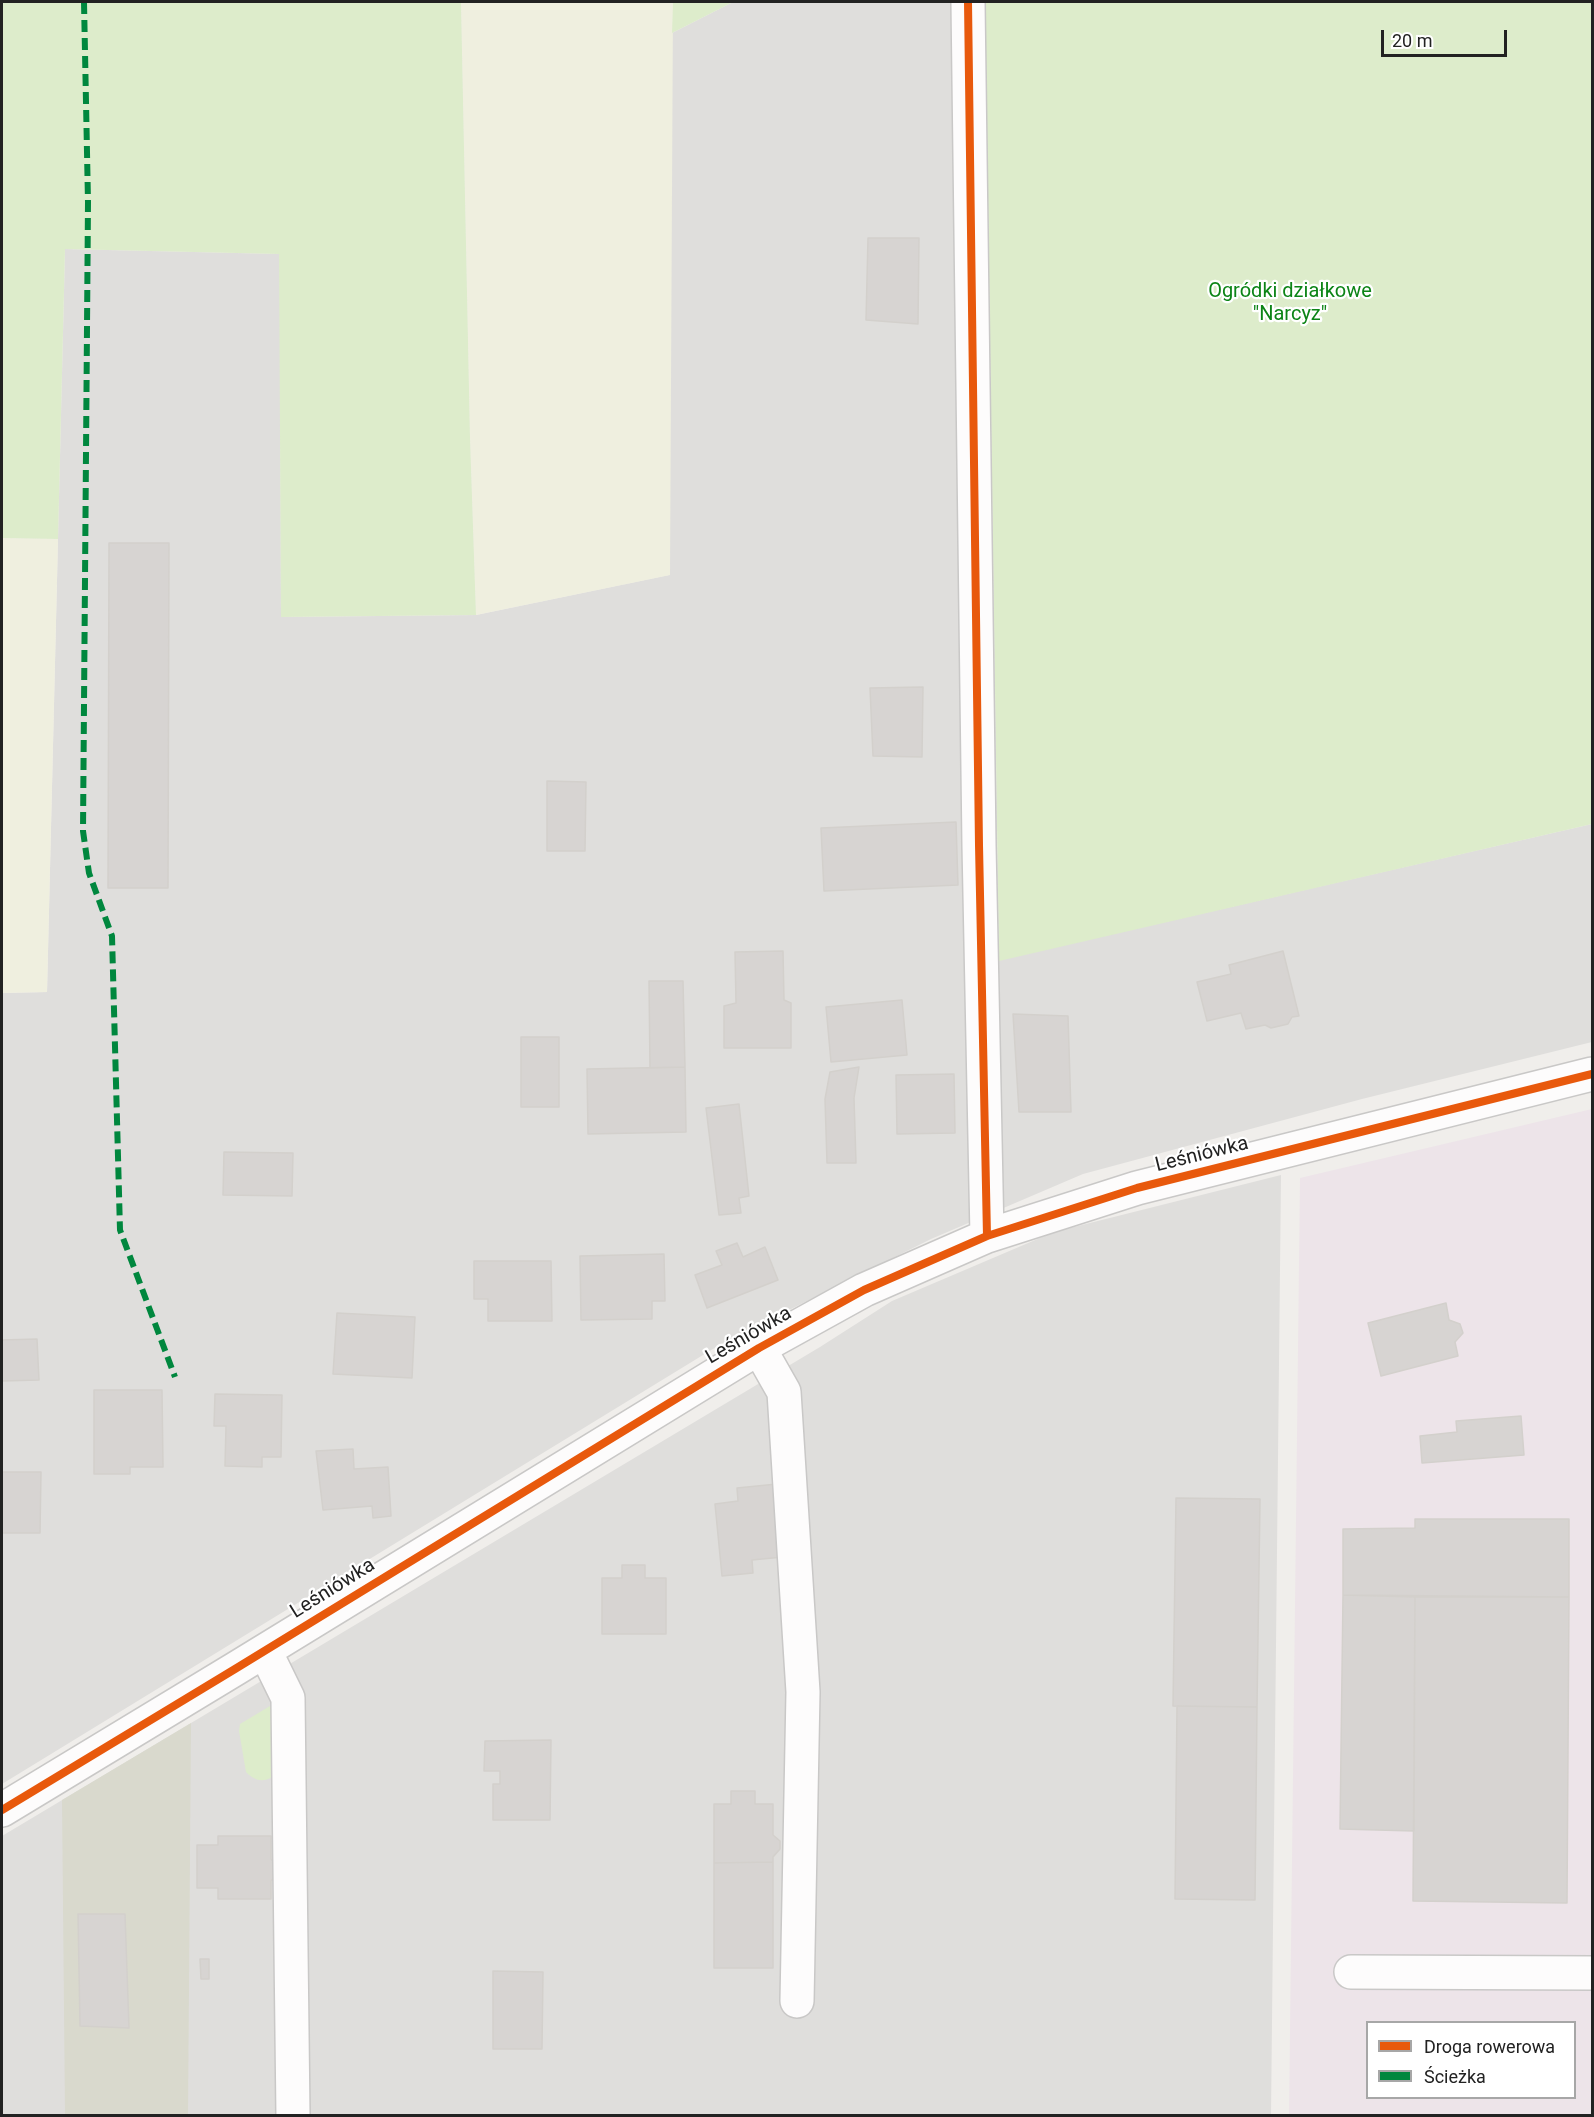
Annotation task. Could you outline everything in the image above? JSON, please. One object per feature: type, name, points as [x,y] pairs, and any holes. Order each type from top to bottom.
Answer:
[{"type":"street","points":[[968,2],[979,857],[987,1236]]},
{"type":"street","name":"Leśniówka","points":[[2,1810],[759,1348],[864,1290],[987,1236],[1137,1188],[1593,1074]]},
{"type":"street","points":[[759,1348],[784,1392],[803,1692],[797,2001]]},
{"type":"street","points":[[265,1651],[288,1698],[292,2115]]},
{"type":"street","points":[[1351,1972],[1593,1973]]},
{"type":"shaded area","points":[[733,2],[985,2],[999,960],[1592,824],[1592,1042],[1362,1099],[1083,1174],[931,1239],[721,1344],[2,1784],[2,993],[47,992],[65,249],[280,254],[281,617],[476,615],[669,575],[672,33]]},
{"type":"shaded area","points":[[1592,1109],[1592,2115],[1289,2116],[1300,1178]]},
{"type":"shaded area","points":[[1281,1175],[1271,2115],[2,2116],[2,1836],[820,1347],[892,1301],[1054,1232]]},
{"type":"shaded area","points":[[191,1723],[188,2115],[65,2115],[62,1800]]},
{"type":"green space","points":[[2,2],[461,2],[476,615],[281,617],[279,254],[65,249],[58,539],[2,538]]},
{"type":"green space","points":[[461,2],[673,2],[670,575],[476,615],[470,437]]},
{"type":"green space","points":[[673,2],[733,2],[672,33]]},
{"type":"green space","name":"Ogródki działkowe \"Narcyz\"","points":[[985,2],[1592,2],[1592,824],[999,961]]},
{"type":"green space","points":[[2,538],[58,539],[47,992],[2,993]]},
{"type":"green space","points":[[270,1706],[275,1709],[274,1776],[266,1780],[259,1780],[246,1772],[239,1731],[240,1724]]},
{"type":"building","points":[[868,238],[919,238],[918,324],[866,320]]},
{"type":"building","points":[[109,543],[169,543],[168,888],[108,888]]},
{"type":"building","points":[[923,687],[922,757],[873,756],[870,688]]},
{"type":"building","points":[[547,781],[586,782],[585,851],[547,851]]},
{"type":"building","points":[[956,822],[958,885],[824,891],[821,828]]},
{"type":"building","points":[[783,951],[784,1000],[791,1003],[791,1048],[724,1048],[724,1006],[736,1003],[735,952]]},
{"type":"building","points":[[1283,951],[1299,1016],[1292,1017],[1288,1024],[1271,1028],[1265,1025],[1246,1029],[1241,1013],[1207,1021],[1197,982],[1231,974],[1229,965]]},
{"type":"building","points":[[649,981],[683,981],[685,1067],[650,1068]]},
{"type":"building","points":[[902,1000],[907,1055],[831,1062],[826,1007]]},
{"type":"building","points":[[1013,1014],[1068,1016],[1071,1112],[1019,1112]]},
{"type":"building","points":[[521,1037],[559,1037],[559,1107],[521,1107]]},
{"type":"building","points":[[685,1067],[686,1132],[588,1134],[587,1069]]},
{"type":"building","points":[[859,1067],[854,1098],[856,1163],[827,1163],[825,1099],[830,1072]]},
{"type":"building","points":[[954,1074],[955,1133],[897,1134],[896,1075]]},
{"type":"building","points":[[739,1104],[749,1196],[739,1198],[741,1213],[719,1215],[706,1108]]},
{"type":"building","points":[[224,1152],[293,1153],[292,1196],[223,1195]]},
{"type":"building","points":[[737,1243],[743,1257],[765,1247],[778,1280],[707,1308],[695,1275],[722,1265],[716,1251]]},
{"type":"building","points":[[664,1254],[665,1301],[652,1301],[652,1319],[581,1320],[580,1256]]},
{"type":"building","points":[[474,1261],[551,1261],[552,1321],[488,1321],[488,1299],[474,1299]]},
{"type":"building","points":[[1446,1303],[1449,1320],[1460,1324],[1463,1333],[1455,1342],[1458,1356],[1381,1376],[1368,1323]]},
{"type":"building","points":[[337,1313],[415,1317],[412,1378],[333,1374]]},
{"type":"building","points":[[37,1339],[39,1380],[2,1381],[2,1340]]},
{"type":"building","points":[[94,1390],[162,1390],[163,1467],[130,1467],[130,1474],[94,1474]]},
{"type":"building","points":[[215,1394],[282,1395],[281,1457],[262,1457],[262,1467],[225,1466],[226,1426],[214,1426]]},
{"type":"building","points":[[1521,1416],[1524,1455],[1422,1463],[1420,1436],[1457,1432],[1456,1421]]},
{"type":"building","points":[[353,1449],[354,1469],[388,1467],[391,1516],[373,1518],[372,1506],[323,1510],[316,1451]]},
{"type":"building","points":[[2,1472],[41,1472],[40,1533],[2,1533]]},
{"type":"building","points":[[777,1484],[783,1557],[752,1560],[753,1573],[722,1576],[715,1504],[738,1501],[737,1488]]},
{"type":"building","points":[[1176,1498],[1260,1499],[1257,1707],[1173,1706]]},
{"type":"building","points":[[1415,1519],[1569,1519],[1569,1597],[1343,1595],[1343,1529],[1415,1528]]},
{"type":"building","points":[[622,1565],[645,1565],[645,1578],[666,1578],[666,1634],[602,1634],[602,1578],[622,1578]]},
{"type":"building","points":[[1343,1595],[1415,1597],[1414,1831],[1340,1829]]},
{"type":"building","points":[[1415,1597],[1569,1597],[1567,1903],[1413,1901]]},
{"type":"building","points":[[1177,1706],[1257,1707],[1255,1900],[1175,1899]]},
{"type":"building","points":[[551,1740],[550,1820],[493,1820],[493,1784],[500,1784],[500,1771],[484,1771],[485,1741]]},
{"type":"building","points":[[731,1791],[755,1791],[755,1804],[773,1804],[773,1835],[780,1841],[780,1849],[773,1857],[773,1862],[714,1863],[714,1804],[731,1804]]},
{"type":"building","points":[[218,1836],[271,1836],[271,1859],[277,1865],[276,1876],[271,1881],[271,1899],[218,1899],[218,1888],[197,1888],[197,1845],[218,1845]]},
{"type":"building","points":[[773,1862],[773,1968],[714,1968],[714,1863]]},
{"type":"building","points":[[78,1914],[125,1914],[129,2028],[80,2026]]},
{"type":"building","points":[[200,1959],[209,1959],[209,1979],[201,1979]]},
{"type":"building","points":[[493,1971],[543,1972],[542,2049],[493,2049]]},
{"type":"marked path","points":[[84,2],[88,202],[83,831],[89,873],[112,936],[120,1230],[175,1377]]},
{"type":"cycle path","points":[[968,2],[979,845],[987,1236]]},
{"type":"cycle path","points":[[2,1810],[759,1348],[864,1290],[987,1236],[1137,1188],[1592,1074]]}]
